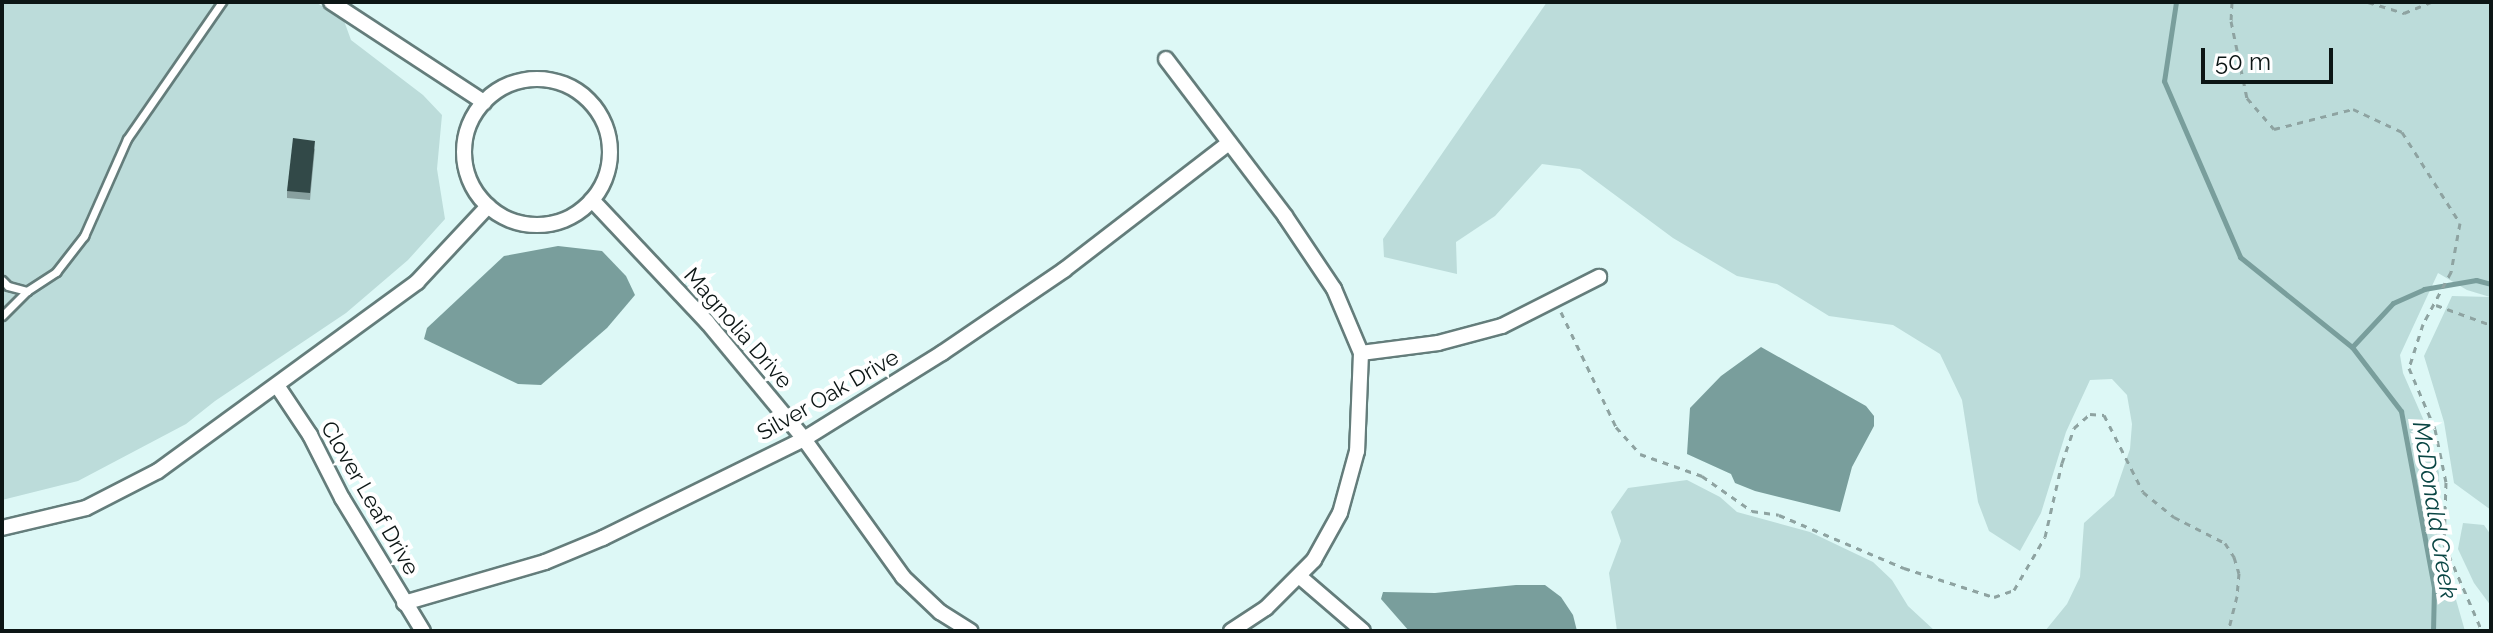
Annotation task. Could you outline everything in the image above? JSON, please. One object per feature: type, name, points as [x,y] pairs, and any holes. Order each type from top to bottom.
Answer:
[{"type":"street","points":[[331,2],[484,102]]},
{"type":"street","points":[[1166,59],[1334,289],[1361,353],[1357,451],[1340,513],[1314,560],[1266,608],[1231,631]]},
{"type":"street","points":[[541,78],[563,83],[583,94],[597,109],[607,129],[611,150],[608,171],[592,200],[568,218],[548,224],[526,224],[506,218],[488,206],[474,188],[466,167],[464,145],[470,123],[484,102],[498,89],[519,81],[541,78]]},
{"type":"street","name":"Silver Oak Drive","points":[[404,603],[496,578],[589,544],[804,439],[942,353],[1064,270],[1229,143]]},
{"type":"street","name":"Magnolia Drive","points":[[592,200],[707,322],[804,439],[903,577],[940,612],[971,631]]},
{"type":"street","points":[[2,528],[86,508],[158,471],[278,387],[417,282],[488,206]]},
{"type":"street","points":[[1361,353],[1438,343],[1502,326],[1599,277]]},
{"type":"street","name":"Clover Leaf Drive","points":[[278,387],[310,435],[404,603],[423,631]]},
{"type":"street","points":[[1299,576],[1363,631]]},
{"type":"lane","points":[[2,316],[27,291],[56,272],[84,236],[127,139],[222,2]]},
{"type":"lane","points":[[2,280],[8,286],[27,291]]},
{"type":"path","points":[[2232,2],[2231,21],[2247,98],[2274,129],[2353,109],[2402,132],[2460,223],[2451,272],[2436,305],[2423,324],[2409,368],[2435,429],[2446,482],[2444,544],[2482,631]]},
{"type":"path","points":[[2368,2],[2404,13],[2431,2]]},
{"type":"path","points":[[1555,299],[1616,427],[1640,454],[1702,476],[1752,511],[1779,515],[1904,568],[1994,597],[2014,590],[2045,537],[2062,463],[2074,428],[2090,414],[2104,415],[2143,492],[2174,517],[2225,543],[2234,557],[2239,573],[2228,631]]},
{"type":"path","points":[[2436,305],[2491,325]]},
{"type":"shaded area","points":[[2,2],[315,2],[343,18],[351,40],[423,95],[442,115],[437,169],[445,219],[408,260],[346,313],[186,424],[78,481],[2,500]]},
{"type":"shaded area","points":[[1547,2],[2491,2],[2491,510],[2454,483],[2444,422],[2424,356],[2452,296],[2490,297],[2467,290],[2438,273],[2400,355],[2403,373],[2428,430],[2439,473],[2440,544],[2465,631],[2045,631],[2067,604],[2080,577],[2084,523],[2114,496],[2130,449],[2132,424],[2127,395],[2112,379],[2090,380],[2066,432],[2041,513],[2020,551],[1989,531],[1978,502],[1962,400],[1940,354],[1893,325],[1829,316],[1777,284],[1737,276],[1673,238],[1580,169],[1542,164],[1495,216],[1456,242],[1457,274],[1384,257],[1383,239]]},
{"type":"shaded area","points":[[558,246],[602,251],[626,276],[635,295],[607,328],[541,385],[518,384],[424,339],[427,328],[504,256]]},
{"type":"shaded area","points":[[1761,347],[1866,406],[1874,416],[1874,426],[1852,467],[1840,512],[1755,491],[1735,483],[1731,474],[1687,454],[1690,408],[1721,376]]},
{"type":"shaded area","points":[[1687,480],[1720,497],[1737,512],[1810,532],[1873,562],[1892,580],[1908,606],[1935,631],[1617,631],[1609,573],[1621,541],[1611,512],[1628,488]]},
{"type":"shaded area","points":[[2463,523],[2484,525],[2491,535],[2491,606],[2474,583],[2458,549]]},
{"type":"shaded area","points":[[1545,585],[1561,597],[1573,615],[1577,631],[1409,631],[1381,599],[1383,592],[1435,593]]},
{"type":"building","points":[[293,138],[315,141],[310,193],[287,191]]},
{"type":"waterway","name":"McDonald Creek","points":[[2176,2],[2164,81],[2240,257],[2352,347],[2401,411],[2434,587],[2433,631]]},
{"type":"waterway","points":[[2352,347],[2393,303],[2424,289],[2476,280],[2491,284]]}]
